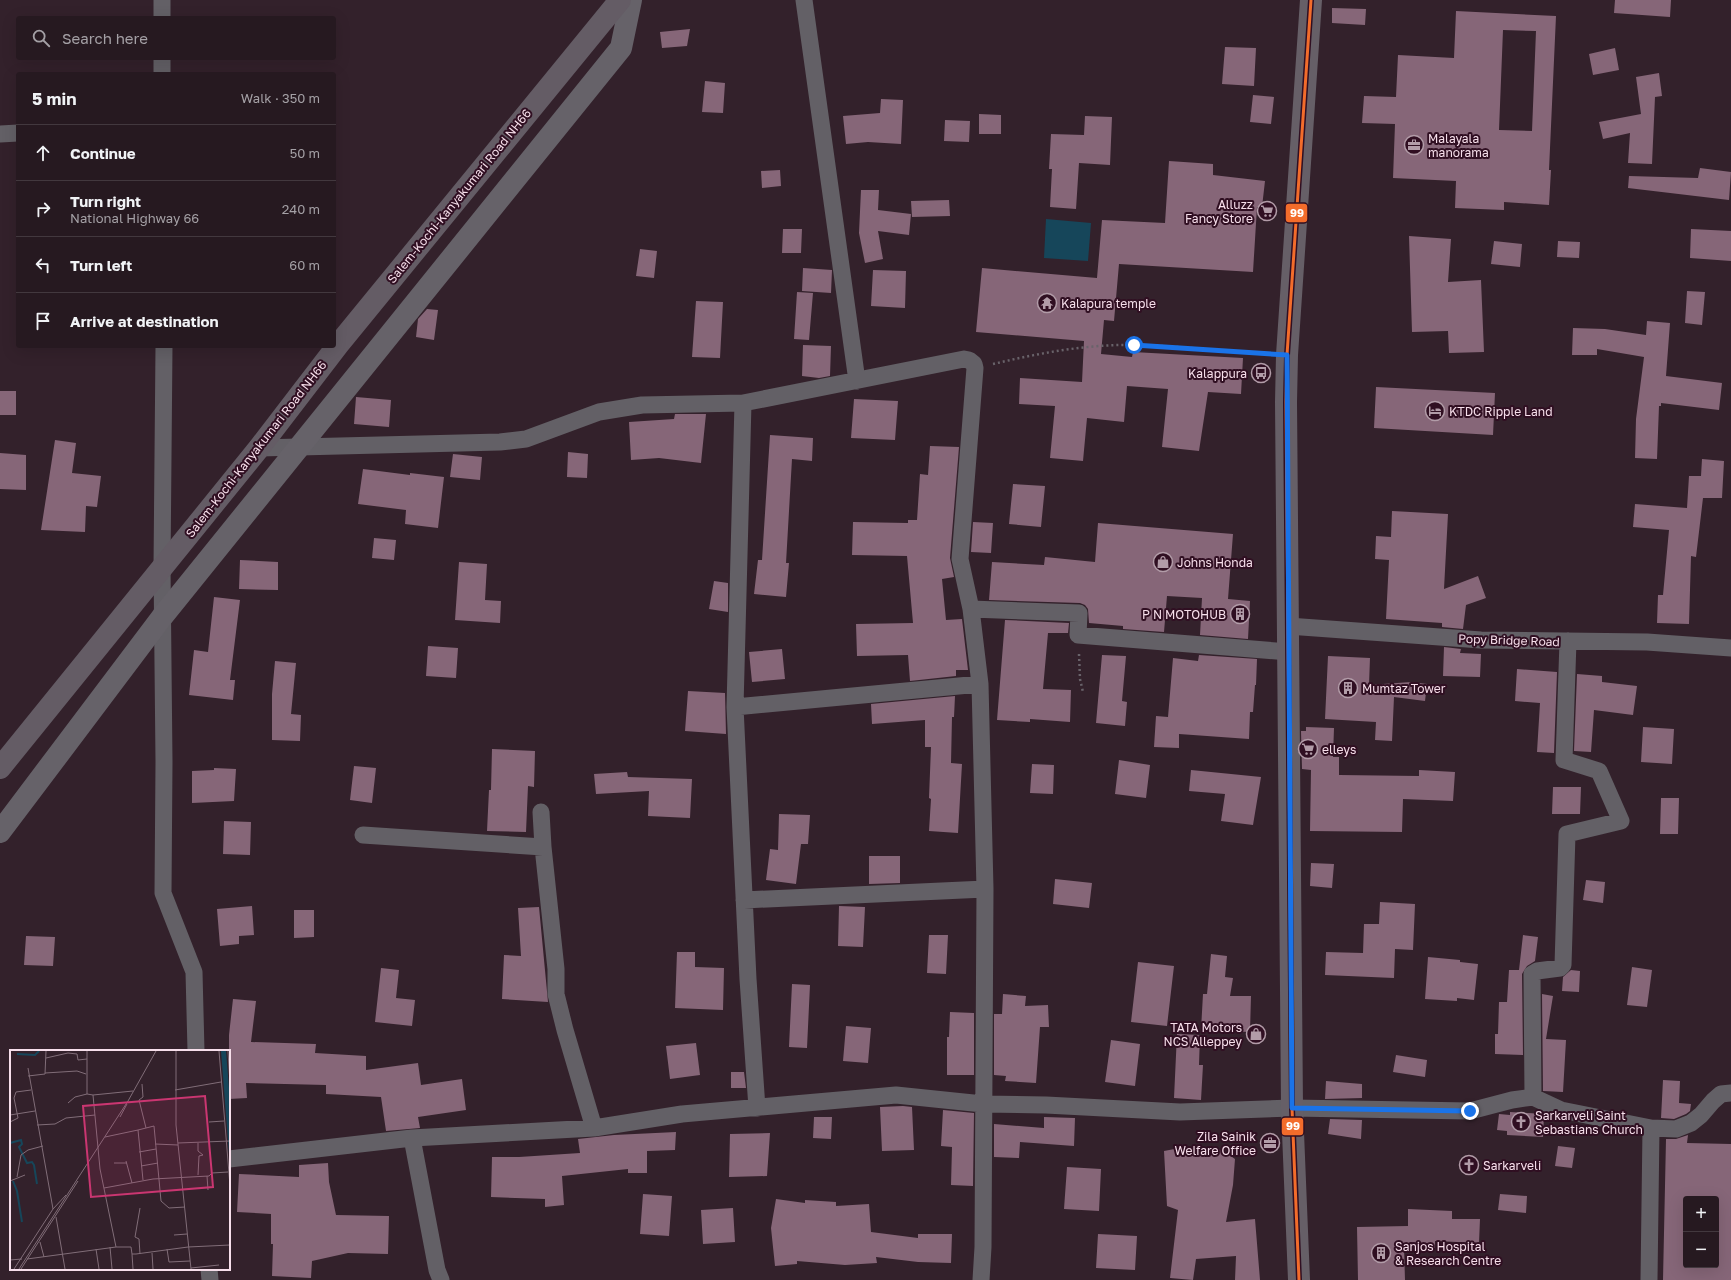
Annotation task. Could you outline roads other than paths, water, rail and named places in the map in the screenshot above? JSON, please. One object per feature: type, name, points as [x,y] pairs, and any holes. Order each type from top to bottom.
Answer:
[{"type":"highway","name":"Salem-Kochi-Kanyakumari Road NH66","points":[[336,347],[620,0]]},
{"type":"highway","name":"Salem-Kochi-Kanyakumari Road NH66","points":[[0,768],[259,448],[335,348]]},
{"type":"main road","points":[[1299,1280],[1292,1108],[1287,355],[1311,0]]},
{"type":"street","points":[[162,0],[162,16]]},
{"type":"street","points":[[0,832],[162,617],[620,48],[631,0]]},
{"type":"street","points":[[804,0],[857,381]]},
{"type":"street","points":[[162,60],[162,72]]},
{"type":"street","points":[[0,134],[16,134]]},
{"type":"street","points":[[164,348],[162,567],[164,762],[163,893],[194,972],[196,1050]]},
{"type":"street","points":[[259,448],[500,442],[526,438],[599,412],[642,405],[743,403],[964,359],[969,360],[974,364],[975,368],[960,560],[971,609],[980,684],[985,889],[983,1247],[981,1280]]},
{"type":"street","points":[[743,403],[734,707],[757,1108]]},
{"type":"street","points":[[971,609],[1079,612],[1078,635],[1289,652]]},
{"type":"street","name":"Popy Bridge Road","points":[[1288,626],[1481,640],[1648,642],[1731,648]]},
{"type":"street","points":[[1533,1097],[1532,974],[1537,971],[1560,968],[1563,965],[1567,834],[1620,822],[1599,771],[1564,760],[1568,641]]},
{"type":"street","points":[[734,707],[980,684]]},
{"type":"street","points":[[541,812],[556,969],[556,994],[594,1128]]},
{"type":"street","points":[[363,835],[544,847]]},
{"type":"street","points":[[744,900],[985,889]]},
{"type":"street","points":[[230,1159],[412,1138],[594,1128],[682,1114],[896,1095],[983,1104],[1046,1105],[1180,1112],[1292,1108],[1470,1111],[1512,1100],[1533,1097],[1561,1110],[1651,1128],[1676,1129],[1685,1126],[1702,1115],[1713,1101],[1721,1094],[1731,1093]]},
{"type":"street","points":[[1649,1280],[1651,1128]]},
{"type":"street","points":[[412,1138],[437,1270],[441,1280]]},
{"type":"street","points":[[209,1270],[210,1280]]},
{"type":"water","points":[[1046,219],[1091,223],[1088,261],[1044,258]]},
{"type":"place","name":"Malayala manorama","points":[[1414,145]]},
{"type":"place","name":"Alluzz Fancy Store","points":[[1267,211]]},
{"type":"place","name":"Kalapura temple","points":[[1047,303]]},
{"type":"place","name":"Kalappura","points":[[1261,373]]},
{"type":"place","name":"KTDC Ripple Land","points":[[1435,411]]},
{"type":"place","name":"Johns Honda","points":[[1163,562]]},
{"type":"place","name":"P N MOTOHUB","points":[[1240,614]]},
{"type":"place","name":"Mumtaz Tower","points":[[1348,688]]},
{"type":"place","name":"elleys","points":[[1308,749]]},
{"type":"place","name":"TATA Motors NCS Alleppey","points":[[1256,1034]]},
{"type":"place","name":"Sarkarveli Saint Sebastians Church","points":[[1521,1122]]},
{"type":"place","name":"Zila Sainik Welfare Office","points":[[1270,1143]]},
{"type":"place","name":"Sarkarveli","points":[[1469,1165]]},
{"type":"place","name":"Sanjos Hospital & Research Centre","points":[[1381,1253]]}]
